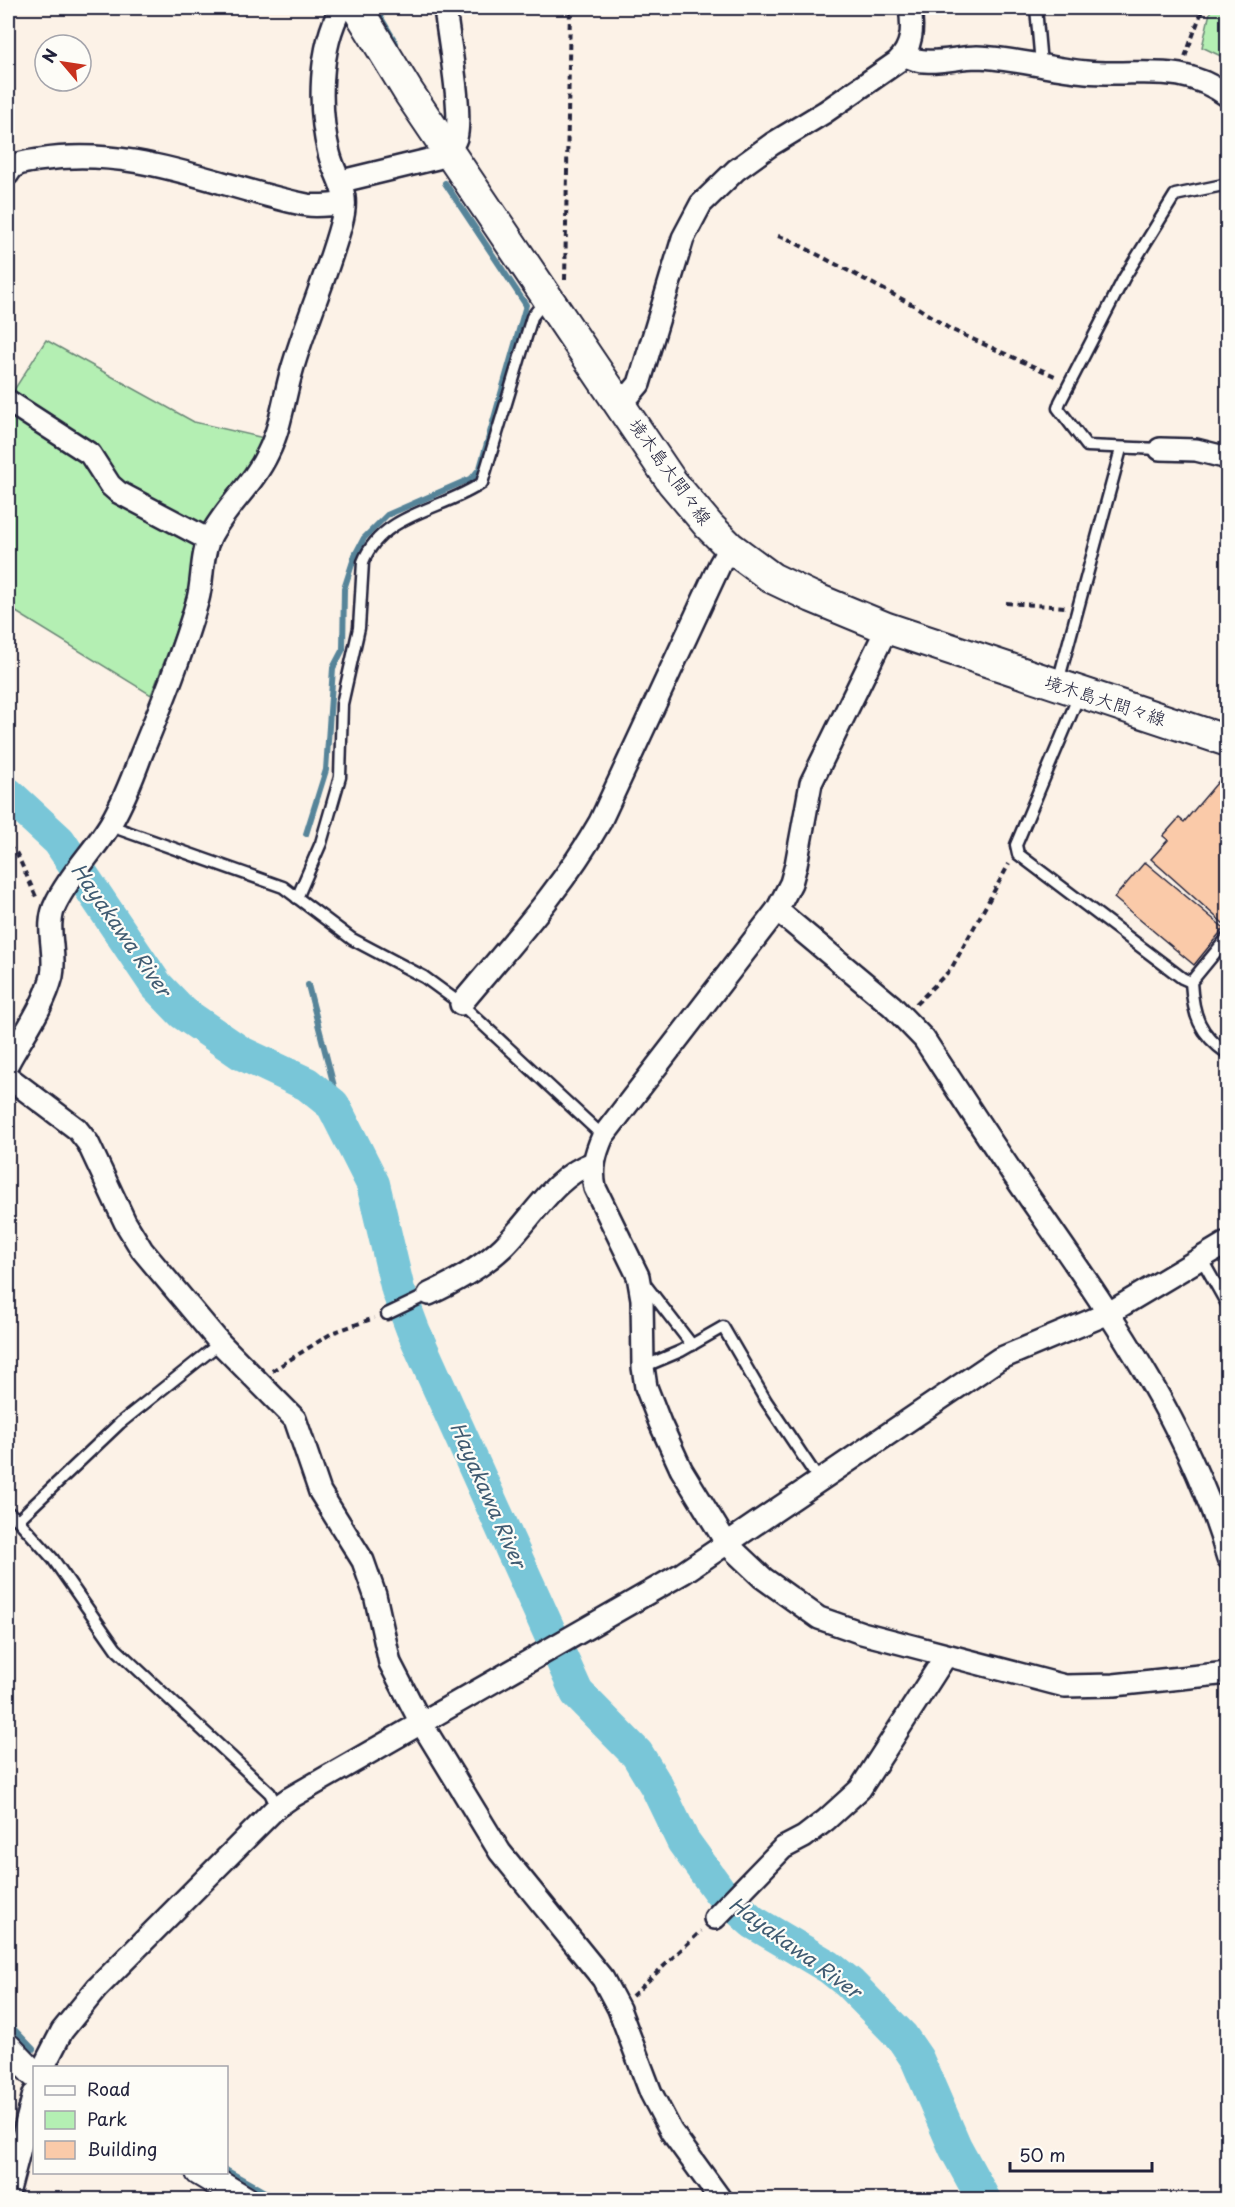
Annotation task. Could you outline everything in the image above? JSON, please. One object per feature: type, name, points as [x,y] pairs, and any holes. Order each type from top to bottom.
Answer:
[{"type":"main road","name":"境木島大間々線","points":[[357,8],[448,150],[682,495],[730,547],[772,578],[887,628],[1227,741]]},
{"type":"street","points":[[8,1062],[35,1016],[52,977],[51,923],[59,897],[111,822],[140,758],[188,632],[199,596],[209,540],[223,517],[252,482],[270,448],[305,327],[342,222],[344,204],[342,181],[330,156],[323,102],[326,48],[330,27],[341,8]]},
{"type":"street","points":[[342,181],[437,158],[448,150],[455,140],[457,128],[445,8]]},
{"type":"street","points":[[621,405],[639,384],[683,238],[701,204],[736,170],[772,144],[877,78],[905,55],[910,43],[910,8]]},
{"type":"street","points":[[905,55],[926,61],[974,57],[1097,73],[1178,73],[1196,78],[1227,96]]},
{"type":"street","points":[[8,174],[19,164],[80,155],[104,156],[155,165],[310,206],[344,204]]},
{"type":"street","points":[[8,400],[90,454],[110,485],[118,492],[209,540]]},
{"type":"street","points":[[1160,449],[1196,450],[1227,458]]},
{"type":"street","points":[[461,1004],[560,885],[586,846],[600,822],[730,547]]},
{"type":"street","points":[[887,628],[811,783],[794,874],[777,910],[603,1136],[593,1163],[595,1188],[638,1276],[642,1299],[643,1367],[646,1387],[681,1469],[727,1544],[763,1578],[819,1618],[945,1657],[1065,1686],[1106,1686],[1227,1673]]},
{"type":"street","points":[[777,910],[904,1019],[924,1039],[1125,1336],[1191,1455],[1214,1511],[1227,1558]]},
{"type":"street","points":[[8,1077],[77,1129],[88,1143],[125,1222],[142,1250],[220,1342],[295,1419],[320,1492],[363,1561],[375,1595],[390,1663],[420,1721],[500,1851],[596,1971],[619,2009],[651,2093],[671,2132],[721,2199]]},
{"type":"street","points":[[429,1294],[453,1283],[492,1256],[573,1172],[593,1163]]},
{"type":"street","points":[[44,2066],[62,2031],[97,1988],[277,1807],[420,1721],[584,1631],[683,1573],[999,1359],[1109,1314],[1227,1242]]},
{"type":"street","points":[[715,1918],[783,1848],[804,1837],[860,1789],[945,1657]]},
{"type":"street","points":[[8,2047],[33,2073]]},
{"type":"street","points":[[8,2194],[33,2098]]},
{"type":"street","points":[[202,2174],[246,2199]]},
{"type":"lane","points":[[1036,8],[1041,64]]},
{"type":"lane","points":[[1160,449],[1087,446],[1079,439],[1058,408],[1069,382],[1124,278],[1175,195],[1227,184]]},
{"type":"lane","points":[[297,898],[321,843],[340,777],[344,694],[359,628],[363,562],[372,543],[393,525],[482,483],[532,317],[551,303]]},
{"type":"lane","points":[[1121,449],[1078,608],[1068,689],[1016,845],[1018,854],[1182,978],[1191,982]]},
{"type":"lane","points":[[111,822],[119,829],[283,887],[352,939],[424,977],[461,1004],[603,1136]]},
{"type":"lane","points":[[1227,937],[1197,971],[1191,982],[1192,1008],[1199,1024],[1227,1054]]},
{"type":"lane","points":[[1201,1258],[1227,1306]]},
{"type":"lane","points":[[638,1276],[692,1345]]},
{"type":"lane","points":[[387,1314],[429,1294]]},
{"type":"lane","points":[[643,1367],[692,1345],[723,1327],[766,1401],[819,1480]]},
{"type":"lane","points":[[18,1520],[120,1423],[220,1342]]},
{"type":"lane","points":[[8,1512],[53,1559],[116,1649],[270,1792],[277,1807]]},
{"type":"path","points":[[551,303],[565,291],[570,8]]},
{"type":"path","points":[[1178,73],[1203,8]]},
{"type":"path","points":[[778,236],[788,239],[915,306],[950,329],[1069,382]]},
{"type":"path","points":[[1006,603],[1078,608]]},
{"type":"path","points":[[904,1019],[951,969],[1008,866],[1018,854]]},
{"type":"path","points":[[257,1382],[292,1356],[332,1333],[387,1314]]},
{"type":"path","points":[[619,2009],[715,1918]]},
{"type":"green space","points":[[1211,8],[1227,8],[1227,59],[1202,47]]},
{"type":"green space","points":[[46,340],[194,422],[264,438],[246,474],[208,526],[202,527],[126,488],[12,393]]},
{"type":"green space","points":[[8,410],[80,457],[119,505],[199,545],[185,603],[151,695],[8,607]]},
{"type":"building","points":[[1228,770],[1228,925],[1225,925],[1151,859],[1168,840],[1163,836],[1179,818],[1184,822]]},
{"type":"building","points":[[1145,862],[1224,928],[1194,965],[1114,898]]},
{"type":"waterway","points":[[375,8],[396,43]]},
{"type":"waterway","points":[[306,834],[326,770],[333,668],[343,649],[344,589],[355,555],[364,538],[387,515],[472,478],[480,468],[526,305],[445,183]]},
{"type":"waterway","name":"Hayakawa River","points":[[8,794],[59,841],[156,985],[183,1013],[241,1053],[307,1084],[333,1105],[373,1184],[398,1290],[413,1330],[577,1693],[637,1754],[657,1787],[683,1841],[720,1892],[753,1922],[829,1967],[849,1983],[902,2037],[917,2059],[955,2147],[984,2200]]},
{"type":"waterway","points":[[308,985],[335,1090],[333,1105]]},
{"type":"waterway","points":[[8,2023],[33,2049]]},
{"type":"waterway","points":[[228,2171],[279,2200]]}]
